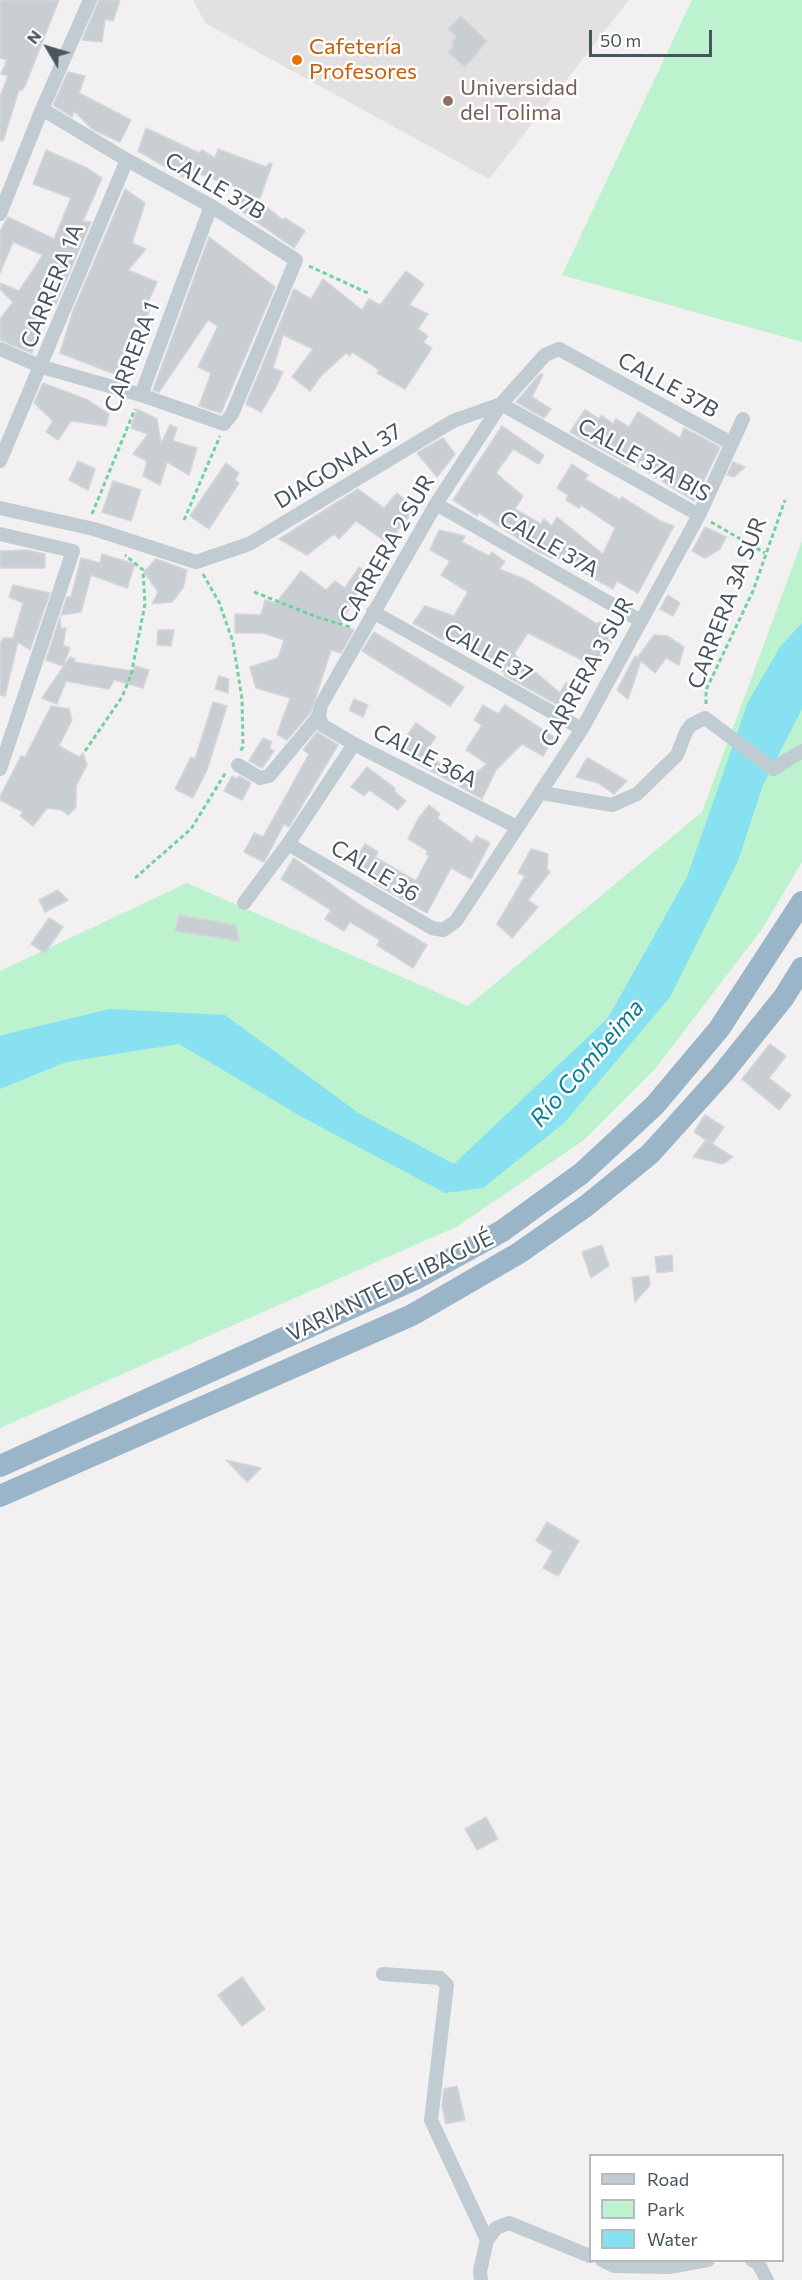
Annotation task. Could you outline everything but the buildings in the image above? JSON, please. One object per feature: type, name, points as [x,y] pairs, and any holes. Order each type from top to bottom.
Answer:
[{"type":"highway","name":"VARIANTE DE IBAGUÉ","points":[[0,1466],[415,1279],[502,1231],[582,1173],[655,1105],[719,1029],[802,902]]},
{"type":"highway","name":"VARIANTE DE IBAGUÉ","points":[[0,1496],[412,1315],[519,1252],[586,1206],[650,1154],[793,990],[802,968]]},
{"type":"street","points":[[0,214],[42,109],[90,0]]},
{"type":"street","name":"CALLE 37B","points":[[42,109],[127,160],[211,206],[296,260]]},
{"type":"street","name":"CARRERA 1A","points":[[0,461],[42,367],[127,160]]},
{"type":"street","name":"CARRERA 1","points":[[141,395],[211,206]]},
{"type":"street","points":[[0,349],[42,367],[141,395],[222,424],[232,414],[296,260]]},
{"type":"street","name":"CALLE 37B","points":[[553,351],[559,349],[731,443]]},
{"type":"street","name":"CARRERA 2 SUR","points":[[235,762],[260,778],[268,776],[319,716],[321,705],[436,504],[501,404],[544,355],[553,351]]},
{"type":"street","name":"CALLE 37A BIS","points":[[501,404],[699,515]]},
{"type":"street","name":"DIAGONAL 37","points":[[196,562],[249,544],[453,421],[501,404]]},
{"type":"street","name":"CARRERA 3 SUR","points":[[443,930],[456,921],[582,729],[699,515],[743,419]]},
{"type":"street","name":"CALLE 37A","points":[[436,504],[641,621]]},
{"type":"street","points":[[0,508],[94,529],[196,562]]},
{"type":"street","points":[[0,534],[73,551],[4,740],[0,769]]},
{"type":"street","name":"CALLE 37","points":[[374,612],[582,729]]},
{"type":"street","name":"CALLE 36A","points":[[319,716],[322,725],[354,744],[517,827]]},
{"type":"street","points":[[542,793],[612,805],[637,794],[677,754],[691,725],[705,718],[773,769],[802,751]]},
{"type":"street","points":[[244,903],[288,844],[354,744]]},
{"type":"street","name":"CALLE 36","points":[[288,844],[432,928],[443,930]]},
{"type":"street","points":[[383,1974],[440,1978],[447,1985],[431,2120],[487,2240]]},
{"type":"street","points":[[482,2280],[480,2271],[487,2240],[496,2228],[509,2223],[589,2255]]},
{"type":"street","points":[[606,2262],[614,2266],[669,2268],[698,2262]]},
{"type":"street","points":[[756,2262],[767,2280]]},
{"type":"path","points":[[296,260],[370,294]]},
{"type":"path","name":"CARRERA 1","points":[[89,521],[141,395]]},
{"type":"path","points":[[184,520],[222,424]]},
{"type":"path","name":"CARRERA 3A SUR","points":[[705,718],[706,690],[753,591],[785,500]]},
{"type":"path","name":"CALLE 37A BIS","points":[[699,515],[765,554]]},
{"type":"path","points":[[85,751],[122,697],[131,675],[145,604],[143,570],[119,550]]},
{"type":"path","points":[[135,878],[191,829],[243,747],[242,699],[233,642],[219,602],[196,562]]},
{"type":"path","points":[[254,592],[317,617],[364,630]]},
{"type":"shaded area","name":"Universidad del Tolima","points":[[193,0],[629,0],[489,179],[205,23]]},
{"type":"green space","points":[[692,0],[802,0],[802,342],[562,275]]},
{"type":"green space","points":[[802,541],[802,862],[762,929],[655,1069],[584,1140],[458,1226],[0,1428],[0,971],[187,883],[468,1006],[702,812]]},
{"type":"water","name":"Río Combeima","points":[[802,623],[802,709],[763,785],[738,861],[670,997],[564,1123],[483,1188],[445,1193],[302,1117],[179,1044],[66,1062],[0,1089],[0,1036],[110,1009],[225,1015],[360,1114],[454,1164],[608,1018],[687,877],[748,702],[780,647]]},
{"type":"place","name":"Cafetería Profesores","points":[[297,60]]},
{"type":"place","name":"Universidad del Tolima","points":[[448,101]]}]
